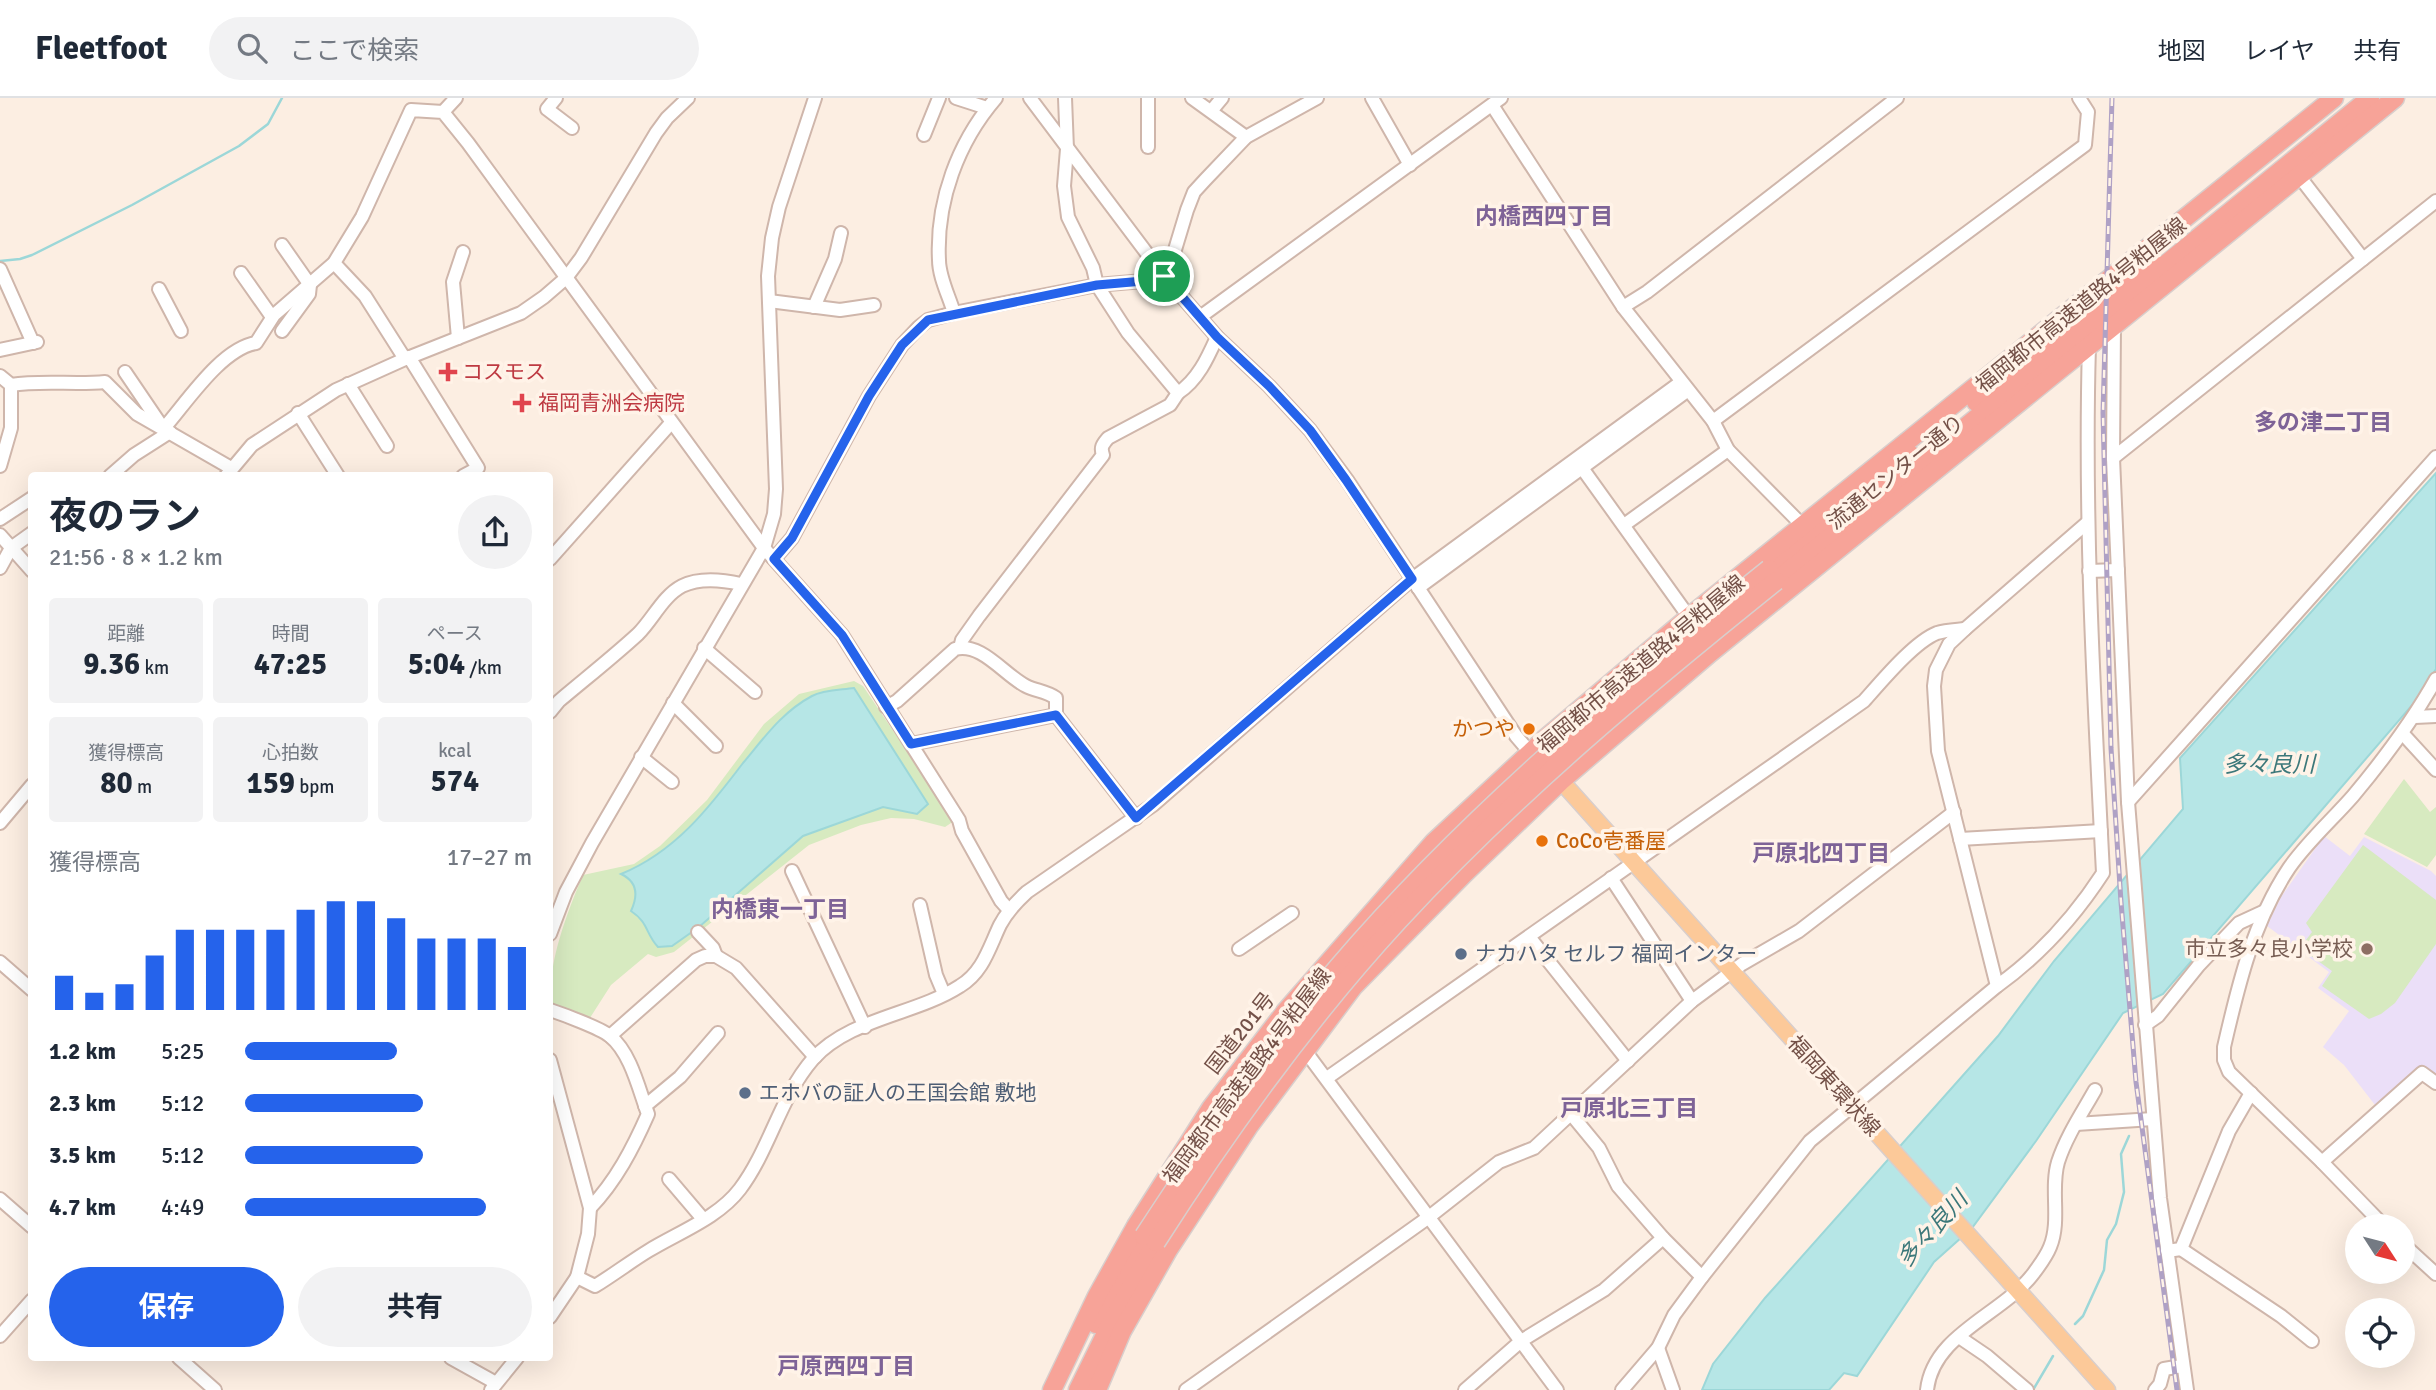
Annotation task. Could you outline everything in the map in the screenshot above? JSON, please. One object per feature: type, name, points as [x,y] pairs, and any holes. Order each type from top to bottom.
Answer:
[{"type":"highway","name":"流通センター通り","points":[[1529,753],[1802,525],[2334,98]]},
{"type":"highway","name":"福岡都市高速道路4号粕屋線","points":[[2191,236],[2350,98]]},
{"type":"highway","name":"福岡都市高速道路4号粕屋線","points":[[1078,1390],[1156,1242],[1262,1086],[1346,980],[1398,920],[1510,808],[1772,575],[2191,236],[2370,98]]},
{"type":"highway","name":"流通センター通り","points":[[1561,781],[1710,653],[2395,98]]},
{"type":"highway","name":"福岡都市高速道路4号粕屋線","points":[[1063,1390],[1144,1236],[1225,1114],[1338,968],[1392,907],[1532,770],[1695,628],[1772,575]]},
{"type":"highway","name":"国道201号","points":[[1052,1390],[1097,1296],[1130,1237],[1211,1108],[1293,1003],[1434,842],[1529,753]]},
{"type":"highway","points":[[1097,1390],[1122,1331],[1168,1250],[1249,1126],[1353,987],[1465,873],[1561,781]]},
{"type":"main road","name":"福岡東環状線","points":[[1561,781],[2107,1390]]},
{"type":"street","points":[[443,112],[456,98]]},
{"type":"street","points":[[556,98],[547,109],[572,128]]},
{"type":"street","points":[[667,118],[671,98]]},
{"type":"street","points":[[0,376],[11,385],[105,382],[137,414],[167,430],[229,472],[252,445],[298,413],[348,384],[521,313],[566,278],[667,118],[688,98]]},
{"type":"street","points":[[553,906],[764,548],[774,514],[776,489],[768,276],[772,238],[779,207],[815,98]]},
{"type":"street","points":[[924,135],[939,98]]},
{"type":"street","points":[[954,313],[939,262],[942,206],[953,170],[967,140],[991,103],[956,98]]},
{"type":"street","points":[[1030,98],[1164,276],[1217,337],[1269,386],[1310,430],[1529,753],[1561,781]]},
{"type":"street","points":[[1065,98],[1067,149],[1064,186],[1068,217],[1093,268],[1097,285],[1128,333],[1178,393]]},
{"type":"street","points":[[1148,98],[1148,147]]},
{"type":"street","points":[[1192,98],[1246,136]]},
{"type":"street","points":[[1212,110],[1222,98]]},
{"type":"street","points":[[774,559],[792,538],[869,396],[902,345],[928,320],[1097,285],[1155,280],[1164,276],[1171,263],[1194,192],[1246,136],[1317,98]]},
{"type":"street","points":[[1373,98],[1410,165]]},
{"type":"street","points":[[1623,307],[1647,292],[1896,98]]},
{"type":"street","points":[[1713,421],[2085,145],[2088,113],[2079,98]]},
{"type":"street","points":[[1200,317],[1497,101],[1623,307],[1713,421],[1728,450],[1802,525]]},
{"type":"street","points":[[115,472],[167,430],[225,358],[247,345],[256,343],[272,317],[334,263],[362,217],[411,110],[443,112],[764,548],[842,635],[959,820],[962,831],[1001,901],[1009,910]]},
{"type":"street","points":[[2299,176],[2363,259]]},
{"type":"street","points":[[2113,457],[2436,201]]},
{"type":"street","points":[[814,307],[835,259],[841,233]]},
{"type":"street","points":[[282,245],[310,285],[309,294],[282,331]]},
{"type":"street","points":[[458,338],[453,282],[463,252]]},
{"type":"street","points":[[334,263],[365,296],[407,358],[478,468],[470,472]]},
{"type":"street","points":[[0,269],[35,343],[0,350]]},
{"type":"street","points":[[241,273],[272,317]]},
{"type":"street","points":[[159,289],[181,331]]},
{"type":"street","points":[[769,301],[840,310],[874,305]]},
{"type":"street","points":[[2114,324],[2113,457],[2128,802],[2153,1119],[2167,1251],[2187,1390]]},
{"type":"street","points":[[960,648],[962,640],[979,616],[1103,455],[1103,443],[1170,405],[1203,366],[1217,337]]},
{"type":"street","points":[[1622,1390],[1658,1348],[1674,1315],[1702,1277],[1810,1141],[1997,986],[2027,965],[2086,899],[2103,873],[2089,571],[2086,454],[2089,345]]},
{"type":"street","points":[[125,372],[167,430]]},
{"type":"street","points":[[348,384],[387,446]]},
{"type":"street","points":[[0,466],[11,428],[11,385]]},
{"type":"street","points":[[577,1277],[595,1286],[647,1251],[716,1212],[739,1191],[754,1168],[794,1087],[815,1057],[847,1035],[944,994],[971,978],[982,965],[1009,910],[1027,892],[1136,818],[1415,583],[1684,386]]},
{"type":"street","points":[[298,413],[335,472]]},
{"type":"street","points":[[553,556],[671,424]]},
{"type":"street","points":[[1624,525],[1728,450]]},
{"type":"street","points":[[2128,802],[2436,457]]},
{"type":"street","points":[[1578,463],[1689,617]]},
{"type":"street","points":[[0,519],[28,501]]},
{"type":"street","points":[[1997,986],[1938,751],[1934,686],[1936,670],[1950,644],[1965,629],[2088,522]]},
{"type":"street","points":[[0,535],[28,567]]},
{"type":"street","points":[[0,568],[11,548],[28,536]]},
{"type":"street","points":[[2089,571],[2118,570]]},
{"type":"street","points":[[553,708],[639,632],[664,602],[681,587],[711,580],[741,584]]},
{"type":"street","points":[[1327,1078],[1864,701],[1892,670],[1924,641],[1938,633],[1965,629]]},
{"type":"street","points":[[704,648],[755,692]]},
{"type":"street","points":[[886,707],[897,701],[955,649],[973,649],[1005,669],[1017,681],[1029,688],[1046,691],[1056,698],[1056,715],[1136,818]]},
{"type":"street","points":[[2372,1214],[2228,1072],[2224,1047],[2249,950],[2265,911],[2290,867],[2354,795],[2403,734],[2436,679]]},
{"type":"street","points":[[673,703],[716,746]]},
{"type":"street","points":[[911,744],[1056,715]]},
{"type":"street","points":[[2415,717],[2436,716]]},
{"type":"street","points":[[2403,734],[2436,770]]},
{"type":"street","points":[[641,757],[672,782]]},
{"type":"street","points":[[0,823],[28,790]]},
{"type":"street","points":[[1186,1390],[1429,1217],[1499,1162],[1534,1148],[1692,1001],[1731,972],[1799,931],[1954,812]]},
{"type":"street","points":[[1960,839],[2101,831]]},
{"type":"street","points":[[792,870],[865,1027]]},
{"type":"street","points":[[1611,878],[1692,1001]]},
{"type":"street","points":[[920,905],[936,975],[944,994]]},
{"type":"street","points":[[2145,1020],[2158,1016],[2199,965],[2239,923],[2265,911]]},
{"type":"street","points":[[1239,949],[1292,913]]},
{"type":"street","points":[[698,932],[713,948],[716,956]]},
{"type":"street","points":[[1530,938],[1628,1061]]},
{"type":"street","points":[[610,1036],[696,960],[705,956],[716,956],[736,968],[815,1057]]},
{"type":"street","points":[[0,962],[28,986]]},
{"type":"street","points":[[553,1011],[610,1036],[627,1061],[648,1114],[608,1189],[590,1208]]},
{"type":"street","points":[[645,1106],[680,1077],[718,1032]]},
{"type":"street","points":[[1306,1052],[1557,1390]]},
{"type":"street","points":[[553,1071],[590,1208],[589,1234],[577,1277],[553,1313]]},
{"type":"street","points":[[2322,1162],[2422,1073],[2436,1083]]},
{"type":"street","points":[[1927,1390],[1936,1360],[1959,1337],[2002,1305],[2031,1277],[2051,1245],[2054,1228],[2053,1184],[2059,1160],[2095,1090]]},
{"type":"street","points":[[2181,1249],[2229,1131],[2251,1093]]},
{"type":"street","points":[[1571,1114],[1599,1148],[1618,1186],[1662,1238],[1702,1277]]},
{"type":"street","points":[[2076,1124],[2153,1119]]},
{"type":"street","points":[[669,1178],[703,1219]]},
{"type":"street","points":[[0,1199],[28,1224]]},
{"type":"street","points":[[1465,1390],[1521,1341],[1604,1290],[1662,1238]]},
{"type":"street","points":[[2167,1251],[2181,1249],[2281,1316],[2312,1341]]},
{"type":"street","points":[[2415,1255],[2436,1274]]},
{"type":"street","points":[[0,1336],[28,1304]]},
{"type":"street","points":[[1959,1337],[2028,1390]]},
{"type":"street","points":[[1658,1348],[1673,1390]]},
{"type":"street","points":[[182,1361],[215,1390]]},
{"type":"street","points":[[455,1361],[494,1387],[515,1361]]},
{"type":"street","points":[[2155,1390],[2160,1384],[2164,1368],[2182,1366]]},
{"type":"shaded area","name":"市立多々良小学校","points":[[2324,836],[2350,856],[2364,837],[2436,876],[2436,1077],[2423,1067],[2417,1067],[2375,1105],[2344,1065],[2323,1047],[2349,1011],[2318,988],[2329,972],[2267,926],[2281,897]]},
{"type":"green space","points":[[854,681],[863,686],[954,821],[945,827],[914,819],[891,818],[861,825],[809,845],[674,952],[656,957],[648,954],[611,985],[588,1021],[553,1005],[553,969],[559,939],[583,875],[634,864],[660,846],[707,800],[764,724],[799,694]]},
{"type":"green space","points":[[2404,779],[2430,812],[2436,807],[2436,855],[2427,867],[2364,834]]},
{"type":"green space","points":[[2363,845],[2436,900],[2436,944],[2395,1003],[2369,1019],[2322,986],[2332,971],[2300,948],[2312,932],[2306,923]]},
{"type":"water","name":"多々良川","points":[[2436,473],[2436,669],[2420,696],[2163,994],[2123,1013],[2036,1141],[1972,1228],[1934,1262],[1857,1376],[1844,1373],[1829,1390],[1702,1390],[1713,1364],[1765,1298],[1998,1036],[2054,961],[2183,809],[2180,758]]},
{"type":"water","points":[[854,688],[928,804],[917,814],[883,807],[803,836],[699,927],[672,946],[658,947],[641,920],[631,911],[635,890],[631,881],[621,874],[658,854],[690,827],[766,735],[801,702],[827,691]]},
{"type":"waterway","points":[[0,261],[32,255],[132,205],[239,146],[268,124],[282,98]]},
{"type":"waterway","points":[[2075,1324],[2083,1316],[2104,1270],[2107,1240],[2116,1224],[2124,1192],[2121,1154],[2129,1136]]},
{"type":"waterway","points":[[2033,1390],[2053,1356]]},
{"type":"railway","points":[[2112,98],[2103,413],[2111,748],[2136,1082],[2177,1390]]},
{"type":"place","name":"コスモス","points":[[448,372]]},
{"type":"place","name":"福岡青洲会病院","points":[[522,403]]},
{"type":"place","name":"かつや","points":[[1529,729]]},
{"type":"place","name":"CoCo壱番屋","points":[[1542,841]]},
{"type":"place","name":"市立多々良小学校","points":[[2367,949]]},
{"type":"place","name":"ナカハタ セルフ 福岡インター","points":[[1461,954]]},
{"type":"place","name":"エホバの証人の王国会館 敷地","points":[[745,1093]]},
{"type":"district","name":"内橋西四丁目","points":[[1544,216]]},
{"type":"district","name":"多の津二丁目","points":[[2323,422]]},
{"type":"district","name":"戸原北四丁目","points":[[1821,853]]},
{"type":"district","name":"内橋東一丁目","points":[[780,909]]},
{"type":"district","name":"戸原北三丁目","points":[[1629,1108]]},
{"type":"district","name":"戸原西四丁目","points":[[846,1366]]},
{"type":"route","points":[[1164,276],[1217,337],[1269,386],[1310,430],[1412,579],[1136,818],[1056,715],[911,744],[842,635],[774,559],[792,538],[880,378],[902,345],[928,320],[1097,285],[1155,280],[1164,276]]}]
